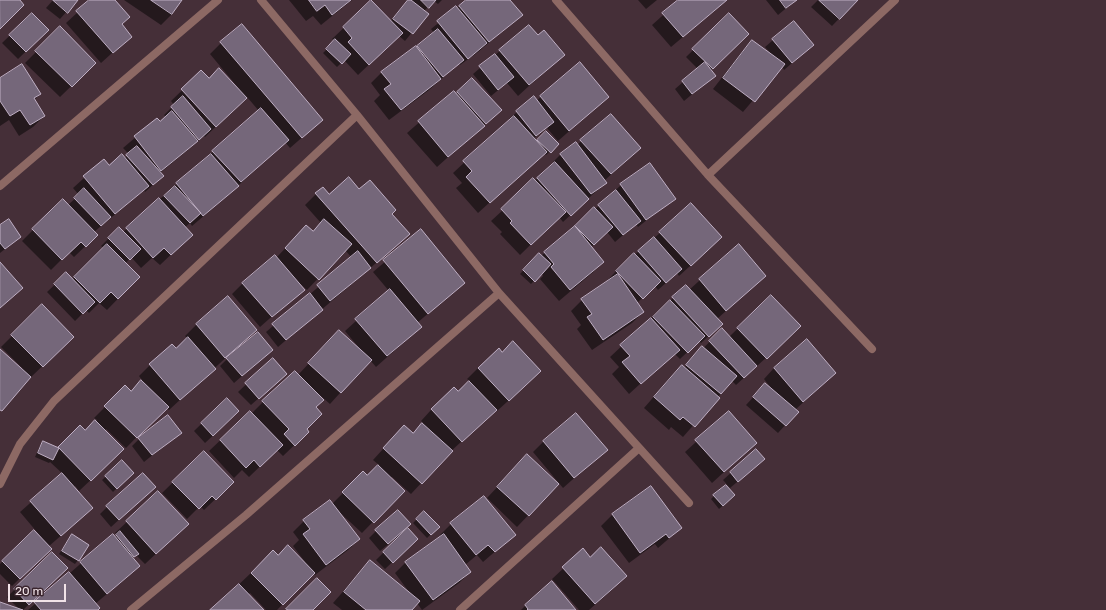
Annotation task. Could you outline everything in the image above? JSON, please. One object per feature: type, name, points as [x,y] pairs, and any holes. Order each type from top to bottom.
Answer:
[{"type":"street","points":[[0,186],[218,0]]},
{"type":"street","points":[[261,0],[357,115],[499,293],[689,503]]},
{"type":"street","points":[[556,0],[708,175],[872,349]]},
{"type":"street","points":[[708,175],[894,0]]},
{"type":"street","points":[[0,484],[20,444],[54,401],[357,115]]},
{"type":"street","points":[[131,610],[246,515],[499,293]]},
{"type":"street","points":[[460,610],[639,448]]},
{"type":"building","points":[[0,0],[20,0],[24,5],[0,29]]},
{"type":"building","points":[[53,0],[78,0],[68,13]]},
{"type":"building","points":[[89,0],[115,0],[130,17],[122,24],[132,37],[113,53],[76,11]]},
{"type":"building","points":[[151,0],[182,0],[172,14]]},
{"type":"building","points":[[309,0],[351,0],[332,15],[325,5],[317,11]]},
{"type":"building","points":[[371,0],[403,33],[369,65],[348,42],[352,38],[343,27]]},
{"type":"building","points":[[408,0],[411,0],[429,14],[413,34],[393,19]]},
{"type":"building","points":[[421,0],[436,0],[429,8]]},
{"type":"building","points":[[466,0],[510,0],[523,15],[489,42],[459,6]]},
{"type":"building","points":[[678,0],[727,0],[683,37],[662,13]]},
{"type":"building","points":[[780,0],[797,0],[786,8]]},
{"type":"building","points":[[819,0],[858,0],[840,19]]},
{"type":"building","points":[[456,6],[487,43],[468,59],[437,21]]},
{"type":"building","points":[[32,13],[49,30],[26,52],[9,35]]},
{"type":"building","points":[[729,13],[749,34],[713,69],[692,49]]},
{"type":"building","points":[[794,21],[814,45],[792,63],[772,39]]},
{"type":"building","points":[[242,24],[323,120],[302,138],[220,42]]},
{"type":"building","points":[[529,25],[538,35],[544,30],[565,55],[529,85],[499,50]]},
{"type":"building","points":[[60,26],[96,63],[72,87],[35,51]]},
{"type":"building","points":[[438,29],[464,60],[443,77],[417,46]]},
{"type":"building","points":[[335,39],[351,54],[342,64],[326,49]]},
{"type":"building","points":[[752,40],[785,64],[755,102],[723,78]]},
{"type":"building","points":[[416,46],[441,79],[401,110],[384,89],[391,84],[381,72]]},
{"type":"building","points":[[495,54],[514,77],[498,90],[479,66]]},
{"type":"building","points":[[580,62],[609,97],[569,131],[540,96]]},
{"type":"building","points":[[705,62],[716,76],[692,94],[682,81]]},
{"type":"building","points":[[22,64],[41,94],[34,98],[45,116],[30,125],[20,110],[10,116],[0,101],[0,78]]},
{"type":"building","points":[[219,68],[247,98],[216,127],[181,89],[201,70],[209,78]]},
{"type":"building","points":[[472,78],[502,110],[486,124],[457,92]]},
{"type":"building","points":[[454,91],[485,126],[448,157],[418,121]]},
{"type":"building","points":[[183,96],[211,129],[199,140],[171,107]]},
{"type":"building","points":[[534,96],[554,122],[536,136],[516,111]]},
{"type":"building","points":[[261,108],[289,140],[241,182],[212,151]]},
{"type":"building","points":[[172,111],[198,141],[161,171],[134,136],[157,118],[160,121]]},
{"type":"building","points":[[611,114],[641,148],[611,174],[580,140]]},
{"type":"building","points":[[514,116],[547,152],[490,203],[466,177],[472,171],[463,161]]},
{"type":"building","points":[[546,131],[559,144],[551,153],[537,140]]},
{"type":"building","points":[[576,142],[607,183],[591,194],[560,154]]},
{"type":"building","points":[[137,146],[164,176],[153,185],[126,155]]},
{"type":"building","points":[[122,154],[149,186],[115,214],[83,176],[104,159],[109,165]]},
{"type":"building","points":[[211,154],[239,186],[203,216],[176,183]]},
{"type":"building","points":[[555,162],[589,199],[571,216],[537,178]]},
{"type":"building","points":[[650,163],[676,199],[646,220],[620,184]]},
{"type":"building","points":[[349,177],[359,189],[370,180],[396,210],[392,214],[410,234],[377,263],[315,193],[323,187],[329,194]]},
{"type":"building","points":[[533,178],[566,212],[531,245],[510,223],[512,221],[501,209]]},
{"type":"building","points":[[175,186],[201,213],[190,223],[164,196]]},
{"type":"building","points":[[84,188],[111,217],[101,226],[74,198]]},
{"type":"building","points":[[616,190],[641,221],[623,235],[598,205]]},
{"type":"building","points":[[159,198],[193,235],[171,255],[164,248],[153,258],[126,228]]},
{"type":"building","points":[[63,199],[98,235],[86,247],[81,242],[62,260],[32,229]]},
{"type":"building","points":[[691,203],[722,237],[691,266],[659,232]]},
{"type":"building","points":[[594,207],[613,227],[594,245],[575,226]]},
{"type":"building","points":[[9,219],[21,237],[5,249],[0,243],[0,225]]},
{"type":"building","points":[[324,219],[352,244],[319,280],[285,248],[306,225],[313,231]]},
{"type":"building","points":[[575,226],[604,262],[570,290],[551,267],[554,264],[544,252]]},
{"type":"building","points":[[119,227],[141,249],[130,260],[108,238]]},
{"type":"building","points":[[421,229],[465,283],[428,314],[383,260]]},
{"type":"building","points":[[654,237],[682,269],[666,283],[638,251]]},
{"type":"building","points":[[107,244],[140,277],[118,299],[111,292],[100,303],[74,277]]},
{"type":"building","points":[[739,244],[766,276],[726,311],[699,279]]},
{"type":"building","points":[[358,251],[371,268],[330,301],[317,285]]},
{"type":"building","points":[[539,253],[551,264],[535,282],[523,270]]},
{"type":"building","points":[[634,253],[661,281],[643,299],[616,271]]},
{"type":"building","points":[[275,255],[305,290],[272,317],[242,283]]},
{"type":"building","points":[[0,262],[23,288],[0,308]]},
{"type":"building","points":[[66,272],[95,302],[83,314],[54,284]]},
{"type":"building","points":[[618,274],[644,312],[603,340],[587,317],[592,314],[581,299]]},
{"type":"building","points":[[686,285],[723,324],[709,337],[672,297]]},
{"type":"building","points":[[390,289],[422,327],[387,356],[355,319]]},
{"type":"building","points":[[310,293],[323,310],[286,340],[272,324]]},
{"type":"building","points":[[771,295],[801,326],[767,359],[737,328]]},
{"type":"building","points":[[228,296],[257,330],[225,358],[196,324]]},
{"type":"building","points":[[670,300],[705,336],[688,353],[653,317]]},
{"type":"building","points":[[42,304],[74,337],[43,367],[11,335]]},
{"type":"building","points":[[651,318],[680,350],[641,384],[622,362],[630,356],[620,345]]},
{"type":"building","points":[[722,328],[757,366],[744,378],[709,341]]},
{"type":"building","points":[[339,330],[372,360],[341,393],[308,363]]},
{"type":"building","points":[[258,332],[273,350],[242,376],[226,358]]},
{"type":"building","points":[[188,337],[216,369],[180,400],[149,364],[172,344],[176,348]]},
{"type":"building","points":[[807,339],[836,373],[803,402],[774,368]]},
{"type":"building","points":[[513,341],[541,371],[509,401],[478,368],[499,348],[502,352]]},
{"type":"building","points":[[702,346],[737,376],[721,394],[686,365]]},
{"type":"building","points":[[0,349],[31,377],[2,411],[0,410]]},
{"type":"building","points":[[273,358],[287,374],[259,399],[245,383]]},
{"type":"building","points":[[682,365],[720,398],[695,427],[683,417],[680,420],[654,397]]},
{"type":"building","points":[[295,371],[324,400],[316,407],[322,414],[307,429],[309,432],[295,446],[284,434],[289,429],[262,401]]},
{"type":"building","points":[[141,380],[169,407],[137,438],[104,406],[125,385],[131,391]]},
{"type":"building","points":[[469,381],[497,410],[462,442],[431,409],[454,387],[458,391]]},
{"type":"building","points":[[765,383],[799,412],[786,426],[753,397]]},
{"type":"building","points":[[227,398],[239,411],[213,436],[201,423]]},
{"type":"building","points":[[250,411],[283,445],[260,467],[254,460],[246,468],[220,440]]},
{"type":"building","points":[[729,411],[757,443],[724,472],[695,440]]},
{"type":"building","points":[[576,413],[608,450],[574,478],[543,441]]},
{"type":"building","points":[[168,415],[182,433],[152,455],[138,438]]},
{"type":"building","points":[[95,420],[124,449],[91,481],[58,447],[80,425],[85,430]]},
{"type":"building","points":[[422,423],[453,451],[422,484],[383,448],[404,425],[413,433]]},
{"type":"building","points":[[43,441],[59,448],[53,460],[38,453]]},
{"type":"building","points":[[756,449],[765,459],[738,482],[730,472]]},
{"type":"building","points":[[204,451],[234,482],[216,500],[212,496],[199,509],[172,482]]},
{"type":"building","points":[[527,454],[559,484],[529,516],[497,487]]},
{"type":"building","points":[[122,460],[134,473],[117,489],[105,476]]},
{"type":"building","points":[[378,465],[405,491],[374,523],[342,492],[363,471],[367,475]]},
{"type":"building","points":[[62,473],[93,508],[61,536],[30,501]]},
{"type":"building","points":[[143,473],[156,487],[119,520],[106,506]]},
{"type":"building","points":[[726,485],[735,495],[723,506],[713,495]]},
{"type":"building","points":[[651,486],[682,528],[669,538],[666,534],[640,553],[612,514]]},
{"type":"building","points":[[158,491],[189,524],[156,554],[126,521]]},
{"type":"building","points":[[484,496],[516,535],[495,552],[488,545],[476,555],[450,523]]},
{"type":"building","points":[[330,500],[360,539],[326,565],[303,534],[310,529],[303,520]]},
{"type":"building","points":[[398,510],[411,524],[388,544],[375,530]]},
{"type":"building","points":[[424,511],[440,527],[431,535],[416,519]]},
{"type":"building","points":[[408,528],[418,539],[393,563],[383,552]]},
{"type":"building","points":[[34,530],[52,549],[20,579],[2,561]]},
{"type":"building","points":[[120,531],[139,554],[134,557],[116,535]]},
{"type":"building","points":[[72,534],[89,545],[79,561],[62,551]]},
{"type":"building","points":[[113,534],[140,566],[107,594],[80,562]]},
{"type":"building","points":[[444,534],[471,572],[433,600],[405,562]]},
{"type":"building","points":[[288,545],[315,573],[283,605],[251,573],[273,550],[278,555]]},
{"type":"building","points":[[601,547],[627,576],[595,604],[562,567],[583,548],[590,557]]},
{"type":"building","points":[[52,552],[68,568],[29,605],[14,589]]},
{"type":"building","points":[[370,560],[420,601],[412,610],[366,610],[344,592]]},
{"type":"building","points":[[69,572],[100,608],[98,610],[41,610],[34,602]]},
{"type":"building","points":[[317,578],[331,592],[313,610],[286,609]]},
{"type":"building","points":[[552,581],[576,610],[527,610],[528,609],[525,605]]},
{"type":"building","points":[[239,584],[264,610],[210,610]]},
{"type":"building","points":[[0,602],[23,610],[0,610]]}]
